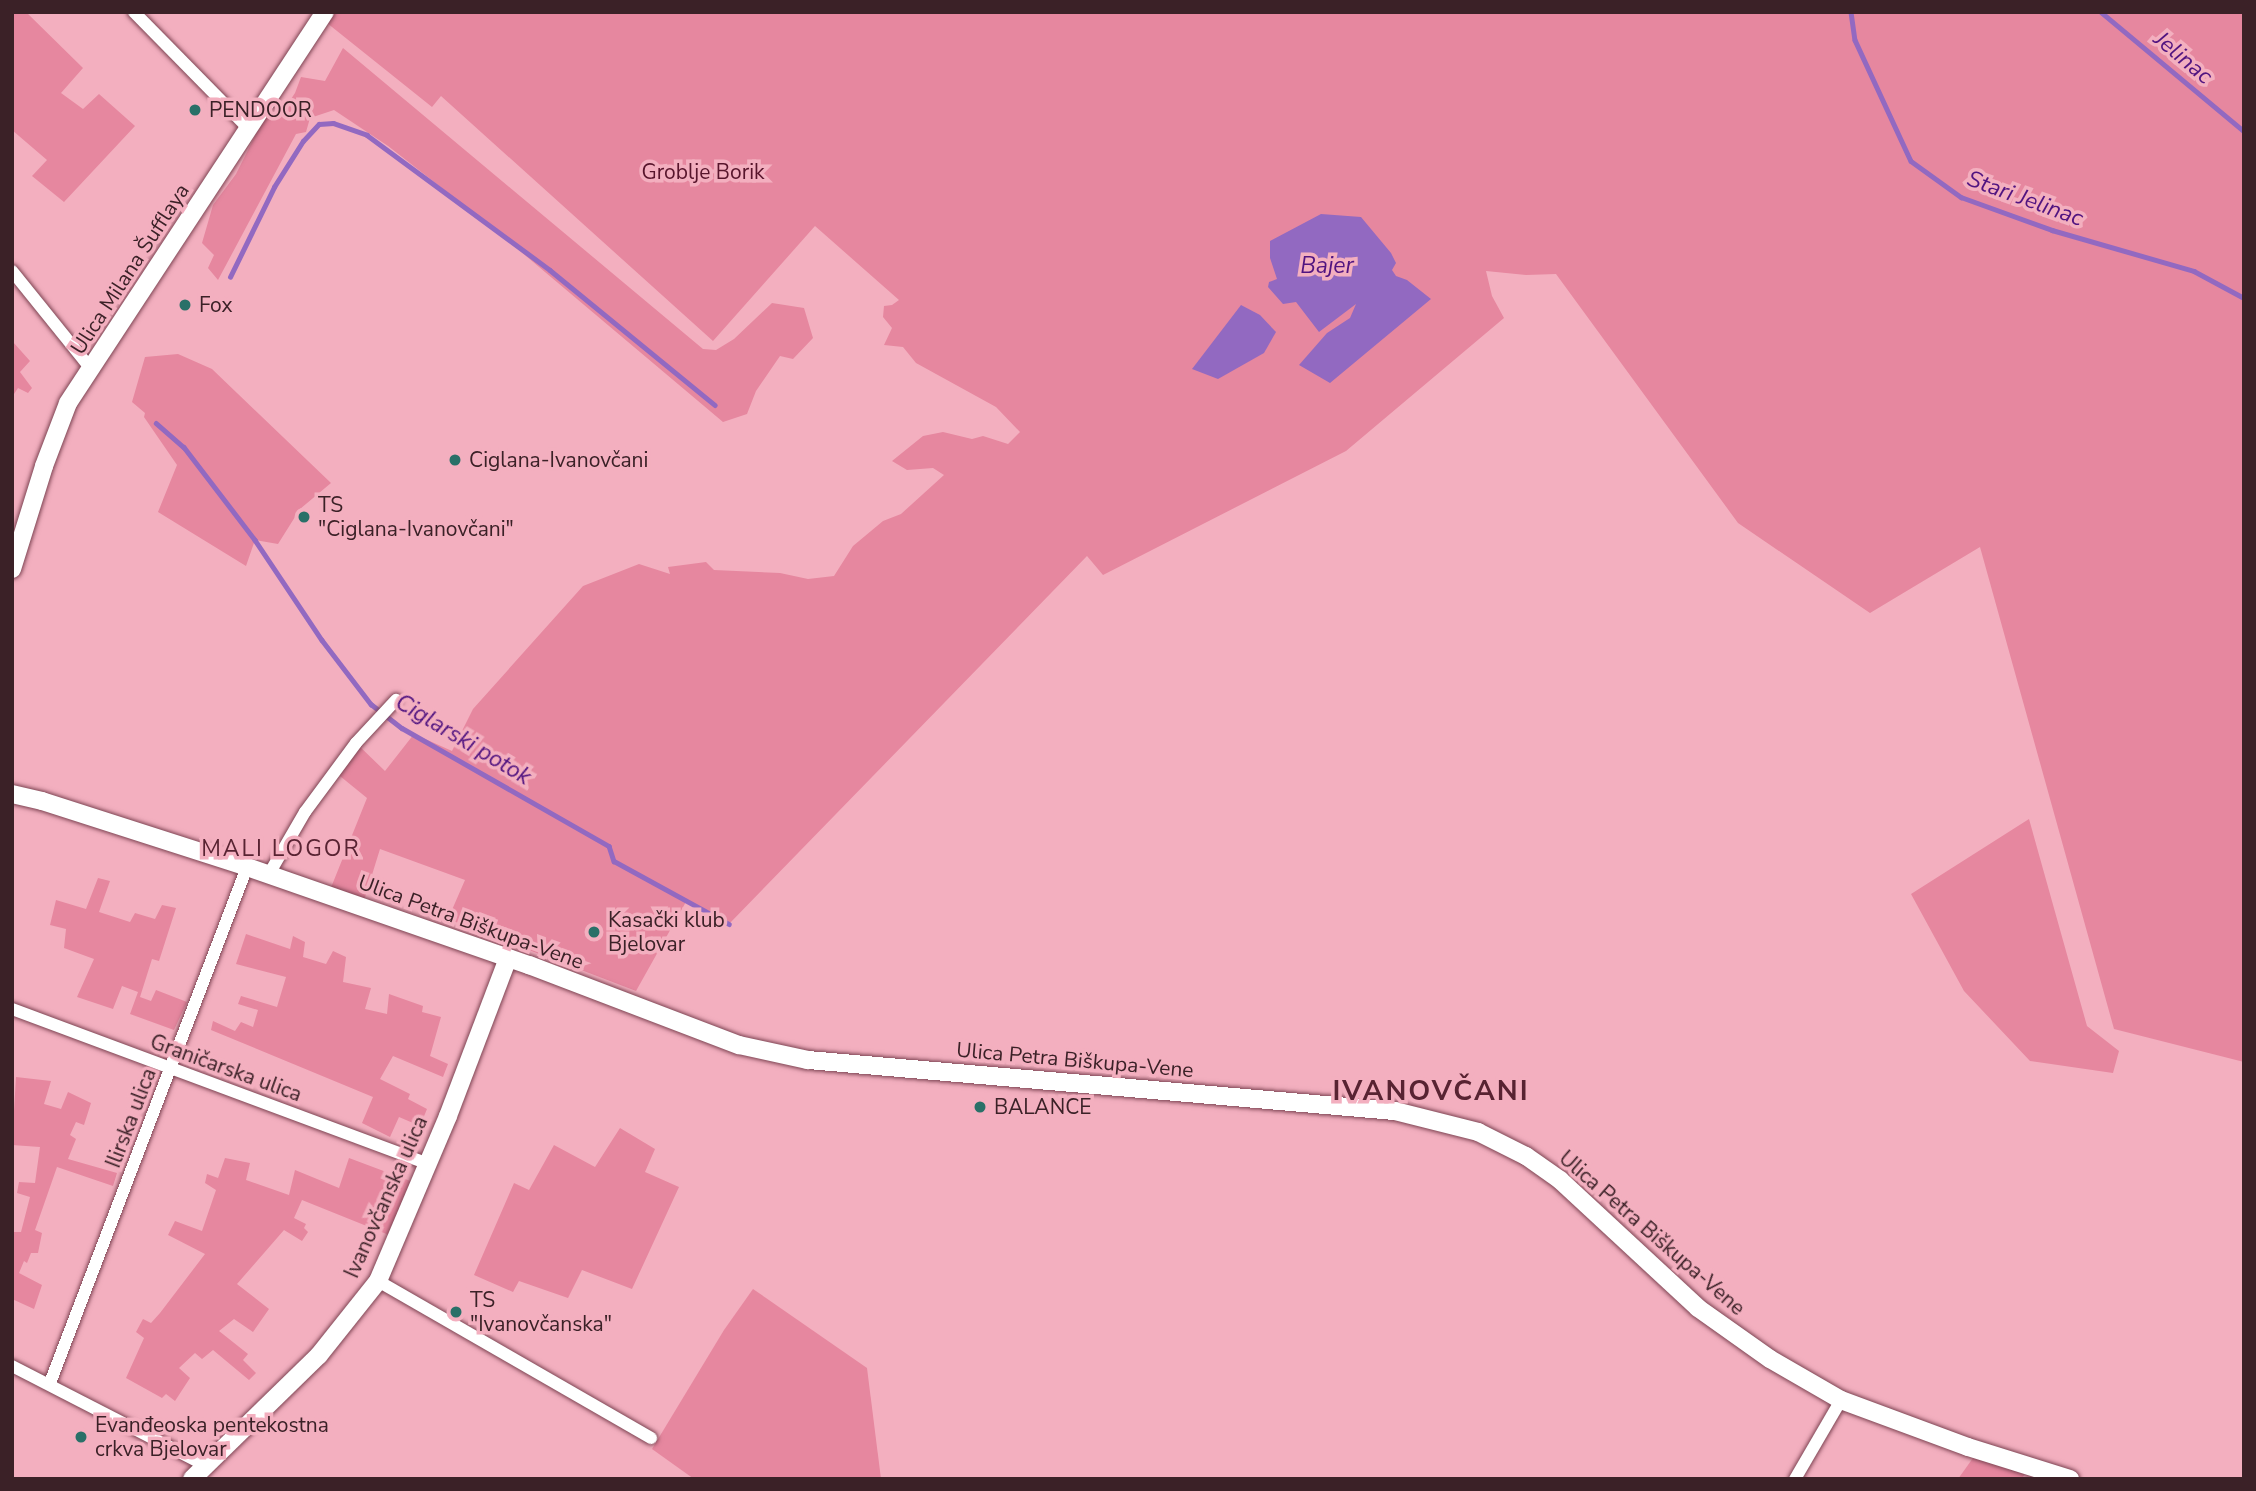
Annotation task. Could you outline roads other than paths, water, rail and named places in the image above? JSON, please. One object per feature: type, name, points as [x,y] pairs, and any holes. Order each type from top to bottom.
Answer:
[{"type":"main road","name":"Ulica Milana Šufflaya","points":[[12,569],[44,466],[68,403],[325,12]]},
{"type":"main road","name":"Ulica Petra Biškupa-Vene","points":[[12,794],[42,800],[269,874],[508,958],[739,1045],[808,1060],[1395,1111],[1478,1132],[1526,1156],[1560,1180],[1698,1308],[1770,1359],[1841,1400],[1968,1447],[2070,1479]]},
{"type":"main road","name":"Ivanovčanska ulica","points":[[192,1479],[319,1355],[378,1281],[508,958]]},
{"type":"street","points":[[134,12],[248,128]]},
{"type":"street","points":[[12,271],[91,369]]},
{"type":"street","points":[[269,874],[305,812],[356,743],[396,700]]},
{"type":"street","name":"Ilirska ulica","points":[[50,1383],[247,867]]},
{"type":"street","name":"Graničarska ulica","points":[[12,1009],[427,1163]]},
{"type":"street","points":[[378,1281],[652,1438]]},
{"type":"street","points":[[12,1366],[50,1383],[205,1465]]},
{"type":"street","points":[[1795,1479],[1841,1400]]},
{"type":"water","name":"Bajer","points":[[1321,214],[1361,217],[1391,253],[1396,263],[1392,270],[1396,276],[1407,280],[1431,299],[1330,383],[1299,365],[1327,333],[1350,318],[1356,304],[1319,332],[1296,302],[1283,304],[1268,287],[1269,282],[1277,279],[1270,258],[1270,241]]},
{"type":"water","points":[[1241,305],[1260,315],[1276,332],[1264,353],[1218,379],[1192,369]]},
{"type":"waterway","name":"Stari Jelinac","points":[[1851,12],[1855,40],[1911,161],[1961,197],[2052,230],[2194,271],[2244,298]]},
{"type":"waterway","name":"Jelinac","points":[[2101,12],[2244,131]]},
{"type":"waterway","points":[[230,277],[274,187],[303,141],[319,124],[333,123],[367,135],[550,270],[715,405]]},
{"type":"waterway","name":"Ciglarski potok","points":[[156,423],[184,447],[255,540],[322,640],[371,704],[402,728],[609,846],[614,861],[729,924]]},
{"type":"place","name":"PENDOOR","points":[[195,110]]},
{"type":"place","name":"Fox","points":[[185,305]]},
{"type":"place","name":"Ciglana-Ivanovčani","points":[[455,460]]},
{"type":"place","name":"TS \"Ciglana-Ivanovčani\"","points":[[304,517]]},
{"type":"place","name":"Kasački klub Bjelovar","points":[[594,932]]},
{"type":"place","name":"BALANCE","points":[[980,1107]]},
{"type":"place","name":"TS \"Ivanovčanska\"","points":[[456,1312]]},
{"type":"place","name":"Evanđeoska pentekostna crkva Bjelovar","points":[[81,1437]]},
{"type":"district","name":"MALI LOGOR","points":[[281,849]]},
{"type":"district","name":"IVANOVČANI","points":[[1431,1091]]},
{"type":"park label","name":"Groblje Borik","points":[[703,172]]}]
